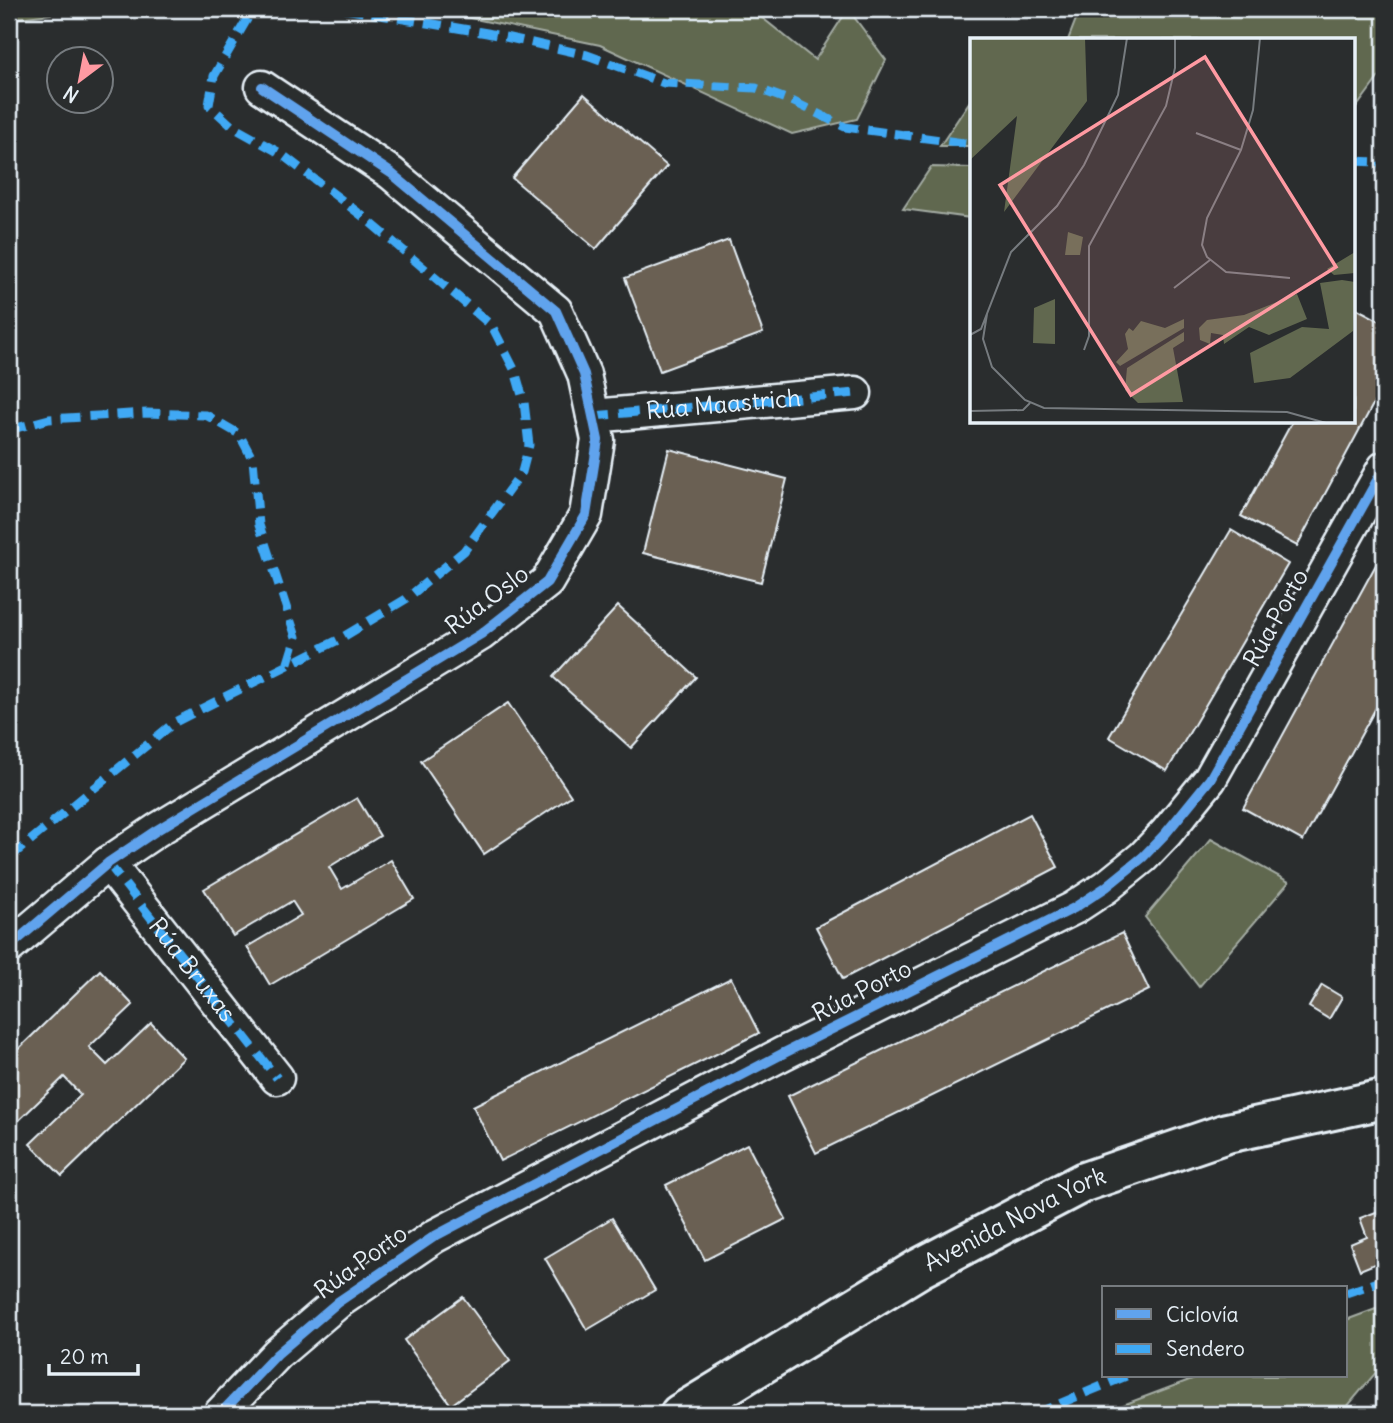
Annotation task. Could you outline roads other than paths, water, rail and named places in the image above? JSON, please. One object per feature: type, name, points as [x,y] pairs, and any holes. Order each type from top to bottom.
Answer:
[{"type":"street","name":"Rúa Oslo","points":[[9,947],[108,863],[157,830],[481,634],[547,582],[586,515],[598,440],[584,374],[556,311],[391,173],[262,87]]},
{"type":"street","name":"Rúa Maastrich","points":[[593,416],[855,393]]},
{"type":"street","name":"Rúa Porto","points":[[220,1414],[277,1354],[338,1302],[435,1236],[782,1054],[1074,908],[1106,887],[1166,834],[1210,779],[1384,468]]},
{"type":"street","name":"Rúa Bruxas","points":[[108,863],[277,1078]]},
{"type":"street","name":"Avenida Nova York","points":[[680,1414],[920,1268],[1084,1181],[1227,1133],[1384,1099]]}]
